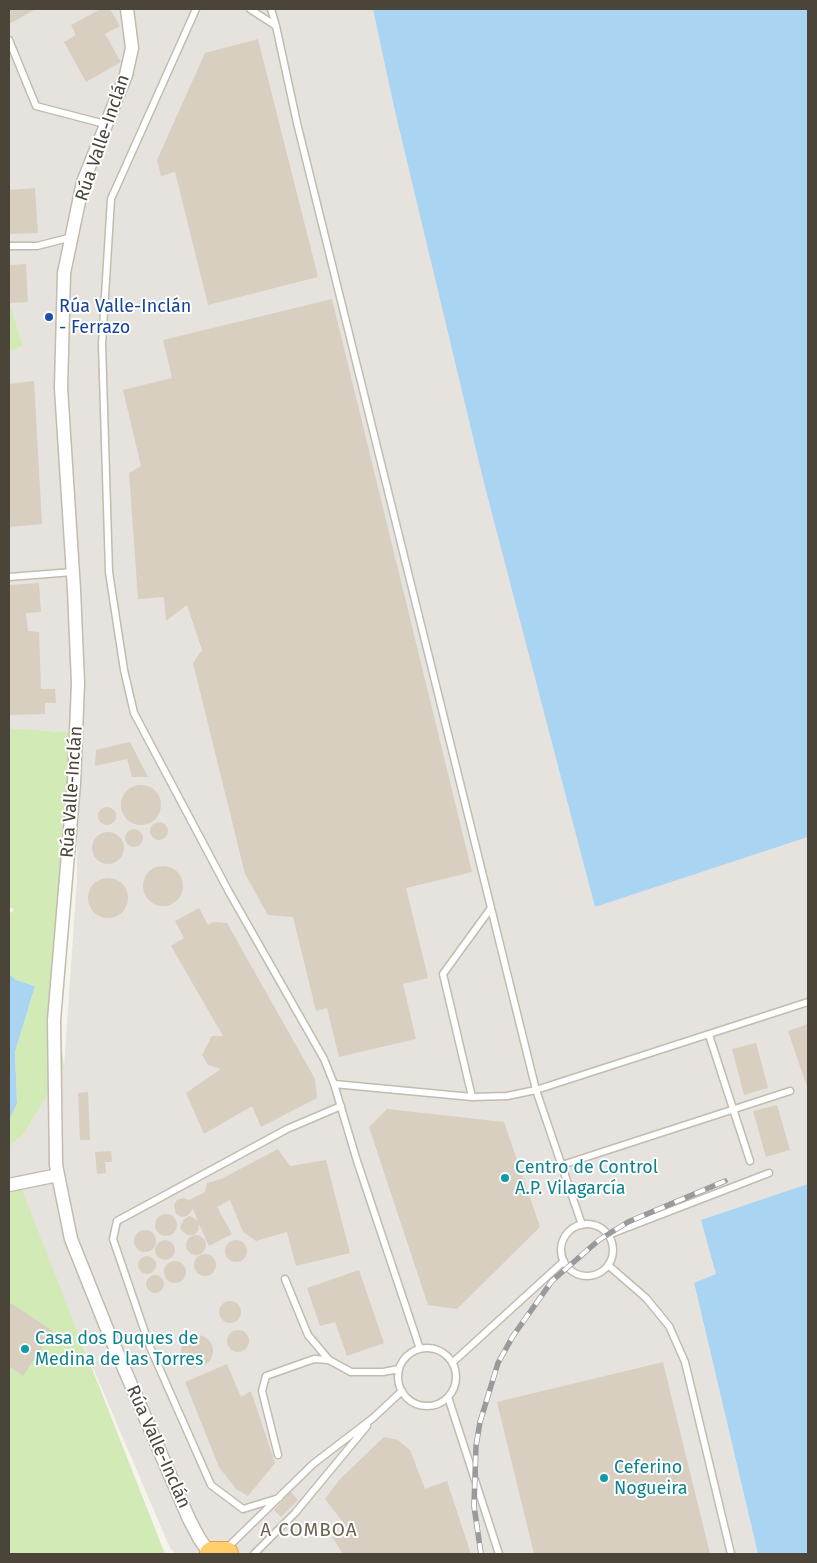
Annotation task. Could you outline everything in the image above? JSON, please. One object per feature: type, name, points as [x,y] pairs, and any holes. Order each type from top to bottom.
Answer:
[{"type":"street","name":"Rúa Valle-Inclán","points":[[127,9],[132,48],[126,75],[83,182],[64,273],[61,388],[78,683],[76,733],[54,1020],[56,1165],[71,1239],[107,1329],[189,1518],[199,1538],[217,1554]]},
{"type":"street","points":[[9,1185],[58,1175]]},
{"type":"lane","points":[[196,9],[111,199],[102,344],[108,572],[124,670],[134,713],[229,892],[324,1059],[334,1084],[420,1349]]},
{"type":"lane","points":[[250,9],[276,26]]},
{"type":"lane","points":[[271,9],[536,1090],[582,1225]]},
{"type":"lane","points":[[9,40],[36,106],[105,124]]},
{"type":"lane","points":[[9,246],[37,246],[72,237]]},
{"type":"lane","points":[[9,577],[73,572]]},
{"type":"lane","points":[[472,1097],[443,974],[491,908]]},
{"type":"lane","points":[[334,1084],[472,1097],[507,1096],[536,1090],[808,1002]]},
{"type":"lane","points":[[709,1034],[750,1161]]},
{"type":"lane","points":[[562,1165],[790,1091]]},
{"type":"lane","points":[[279,1498],[243,1509],[211,1485],[150,1347],[113,1239],[117,1221],[287,1129],[340,1106]]},
{"type":"lane","points":[[608,1235],[769,1173]]},
{"type":"lane","points":[[582,1225],[597,1226],[608,1235],[613,1251],[608,1265],[597,1274],[585,1276],[573,1272],[564,1261],[562,1246],[564,1238],[575,1227],[582,1225]]},
{"type":"lane","points":[[452,1363],[564,1261]]},
{"type":"lane","points":[[608,1265],[646,1298],[669,1326],[685,1362],[731,1554]]},
{"type":"lane","points":[[284,1279],[308,1335],[329,1360]]},
{"type":"lane","points":[[420,1349],[435,1350],[448,1357],[452,1363],[456,1381],[448,1397],[433,1406],[415,1404],[402,1391],[399,1384],[400,1369],[407,1356],[420,1349]]},
{"type":"lane","points":[[278,1455],[262,1391],[266,1376],[314,1358],[329,1360],[351,1372],[383,1372],[400,1369]]},
{"type":"lane","points":[[217,1554],[279,1498],[313,1464],[373,1418],[402,1391]]},
{"type":"lane","points":[[448,1397],[499,1554]]},
{"type":"lane","points":[[254,1554],[295,1514],[373,1418]]},
{"type":"shaded area","points":[[21,9],[373,9],[595,907],[808,837],[808,1185],[716,1275],[694,1284],[758,1554],[176,1554],[170,1548],[47,1260],[9,1189],[9,1146],[23,1135],[64,1068],[77,879],[76,733],[9,728],[9,352],[23,346],[11,307],[9,307],[9,17]]},
{"type":"green space","points":[[9,307],[11,307],[23,346],[9,352]]},
{"type":"green space","points":[[9,728],[76,733],[57,992],[64,1068],[23,1135],[9,1146],[9,1120],[17,1104],[15,1052],[35,986],[16,980],[9,974],[9,914],[14,910],[9,906]]},
{"type":"green space","points":[[19,1183],[165,1554],[9,1554],[9,1185]]},
{"type":"water","points":[[373,9],[808,9],[808,837],[595,907],[484,483],[395,111]]},
{"type":"water","points":[[9,974],[16,980],[35,986],[15,1052],[17,1104],[9,1120]]},
{"type":"water","points":[[808,1184],[808,1554],[758,1554],[694,1283],[716,1274],[701,1220]]},
{"type":"building","points":[[9,9],[36,9],[9,24]]},
{"type":"building","points":[[101,9],[110,9],[120,26],[105,34],[121,62],[86,82],[64,42],[76,35],[71,25]]},
{"type":"building","points":[[258,39],[318,277],[208,305],[175,172],[161,176],[157,160],[205,53]]},
{"type":"building","points":[[35,188],[38,233],[9,234],[9,190]]},
{"type":"building","points":[[26,264],[28,302],[9,303],[9,265]]},
{"type":"building","points":[[332,299],[472,872],[406,888],[428,978],[403,984],[416,1039],[339,1057],[327,1008],[316,1011],[293,917],[268,915],[245,874],[193,663],[202,650],[187,605],[166,621],[164,597],[138,599],[129,473],[141,466],[123,390],[172,378],[163,340]]},
{"type":"building","points":[[34,381],[42,524],[9,527],[9,384]]},
{"type":"building","points":[[39,583],[41,612],[26,613],[28,631],[39,632],[41,689],[55,689],[56,703],[45,703],[45,714],[9,715],[9,585]]},
{"type":"building","points":[[130,742],[148,777],[132,777],[127,759],[95,766],[96,750]]},
{"type":"building","points":[[145,785],[152,788],[158,794],[161,805],[160,813],[152,822],[145,825],[137,825],[130,822],[122,813],[121,801],[124,794],[133,786]]},
{"type":"building","points":[[103,807],[111,807],[116,812],[114,823],[103,825],[98,820],[98,812]]},
{"type":"building","points":[[155,822],[163,822],[168,827],[166,838],[155,840],[150,835],[150,827]]},
{"type":"building","points":[[130,829],[138,829],[143,834],[141,845],[130,847],[125,842],[125,834]]},
{"type":"building","points":[[108,832],[120,836],[124,848],[120,860],[108,864],[96,860],[92,848],[96,836]]},
{"type":"building","points":[[159,866],[167,866],[174,869],[180,875],[183,886],[180,897],[174,903],[167,906],[159,906],[152,903],[146,897],[143,890],[143,882],[146,875],[152,869]]},
{"type":"building","points":[[104,878],[112,878],[119,881],[125,887],[128,898],[125,909],[119,915],[112,918],[104,918],[97,915],[91,909],[88,902],[88,894],[91,887],[97,881]]},
{"type":"building","points":[[199,908],[208,925],[213,922],[227,923],[315,1079],[317,1098],[261,1127],[252,1106],[204,1134],[186,1093],[221,1069],[208,1065],[202,1055],[212,1036],[223,1036],[171,946],[184,938],[175,921]]},
{"type":"building","points":[[808,1024],[808,1090],[788,1031]]},
{"type":"building","points":[[756,1043],[768,1088],[744,1095],[732,1049]]},
{"type":"building","points":[[88,1092],[90,1140],[80,1140],[78,1093]]},
{"type":"building","points":[[777,1105],[790,1150],[766,1157],[753,1111]]},
{"type":"building","points":[[387,1109],[504,1122],[540,1227],[457,1309],[428,1305],[369,1127]]},
{"type":"building","points":[[278,1149],[290,1166],[326,1160],[350,1253],[296,1266],[287,1232],[256,1241],[243,1232],[230,1200],[217,1207],[232,1234],[209,1246],[199,1224],[198,1231],[194,1235],[188,1235],[183,1232],[180,1227],[184,1219],[190,1216],[198,1221],[193,1209],[187,1216],[181,1217],[176,1214],[174,1205],[177,1200],[183,1198],[189,1200],[205,1192],[207,1183],[221,1179]]},
{"type":"building","points":[[111,1151],[112,1162],[105,1162],[106,1173],[97,1174],[95,1152]]},
{"type":"building","points":[[166,1214],[174,1217],[177,1225],[174,1233],[166,1236],[158,1233],[155,1225],[158,1217]]},
{"type":"building","points":[[145,1230],[153,1233],[156,1241],[153,1249],[145,1252],[137,1249],[134,1241],[137,1233]]},
{"type":"building","points":[[196,1235],[203,1238],[206,1245],[203,1252],[196,1255],[189,1252],[186,1245],[189,1238]]},
{"type":"building","points":[[165,1240],[172,1243],[175,1250],[172,1257],[165,1260],[158,1257],[155,1250],[158,1243]]},
{"type":"building","points":[[236,1240],[244,1243],[247,1251],[244,1259],[236,1262],[228,1259],[225,1251],[228,1243]]},
{"type":"building","points":[[205,1254],[213,1257],[216,1265],[213,1273],[205,1276],[197,1273],[194,1265],[197,1257]]},
{"type":"building","points":[[143,1256],[151,1256],[156,1261],[154,1272],[143,1274],[138,1269],[138,1261]]},
{"type":"building","points":[[175,1261],[183,1264],[186,1272],[183,1280],[175,1283],[167,1280],[164,1272],[167,1264]]},
{"type":"building","points":[[359,1270],[384,1343],[347,1356],[335,1322],[320,1326],[307,1288]]},
{"type":"building","points":[[151,1275],[159,1275],[164,1280],[162,1291],[151,1293],[146,1288],[146,1280]]},
{"type":"building","points":[[230,1301],[238,1304],[241,1312],[238,1320],[230,1323],[222,1320],[219,1312],[222,1304]]},
{"type":"building","name":"Casa dos Duques de Medina de las Torres","points":[[11,1303],[53,1331],[23,1376],[9,1366],[9,1306]]},
{"type":"building","points":[[238,1330],[246,1333],[249,1341],[246,1349],[238,1352],[230,1349],[227,1341],[230,1333]]},
{"type":"building","points":[[197,1335],[209,1339],[213,1351],[209,1363],[197,1367],[185,1363],[181,1351],[185,1339]]},
{"type":"building","name":"Ceferino Nogueira","points":[[663,1362],[710,1554],[534,1554],[497,1402]]},
{"type":"building","points":[[227,1364],[241,1397],[251,1391],[275,1463],[248,1496],[236,1489],[219,1467],[185,1382]]},
{"type":"building","points":[[384,1437],[398,1440],[410,1450],[425,1489],[447,1481],[471,1554],[343,1554],[332,1537],[346,1526],[325,1499],[339,1480]]},
{"type":"building","points":[[291,1492],[298,1500],[281,1517],[274,1510]]},
{"type":"railway","points":[[481,1554],[474,1506],[476,1446],[480,1422],[498,1363],[513,1336],[552,1281],[599,1240],[628,1222],[725,1181]]},
{"type":"place","name":"Rúa Valle-Inclán - Ferrazo","points":[[49,317]]},
{"type":"place","name":"Centro de Control A.P. Vilagarcía","points":[[505,1178]]},
{"type":"place","name":"Casa dos Duques de Medina de las Torres","points":[[25,1349]]},
{"type":"place","name":"Ceferino Nogueira","points":[[604,1478]]},
{"type":"district","name":"A COMBOA","points":[[309,1531]]}]
